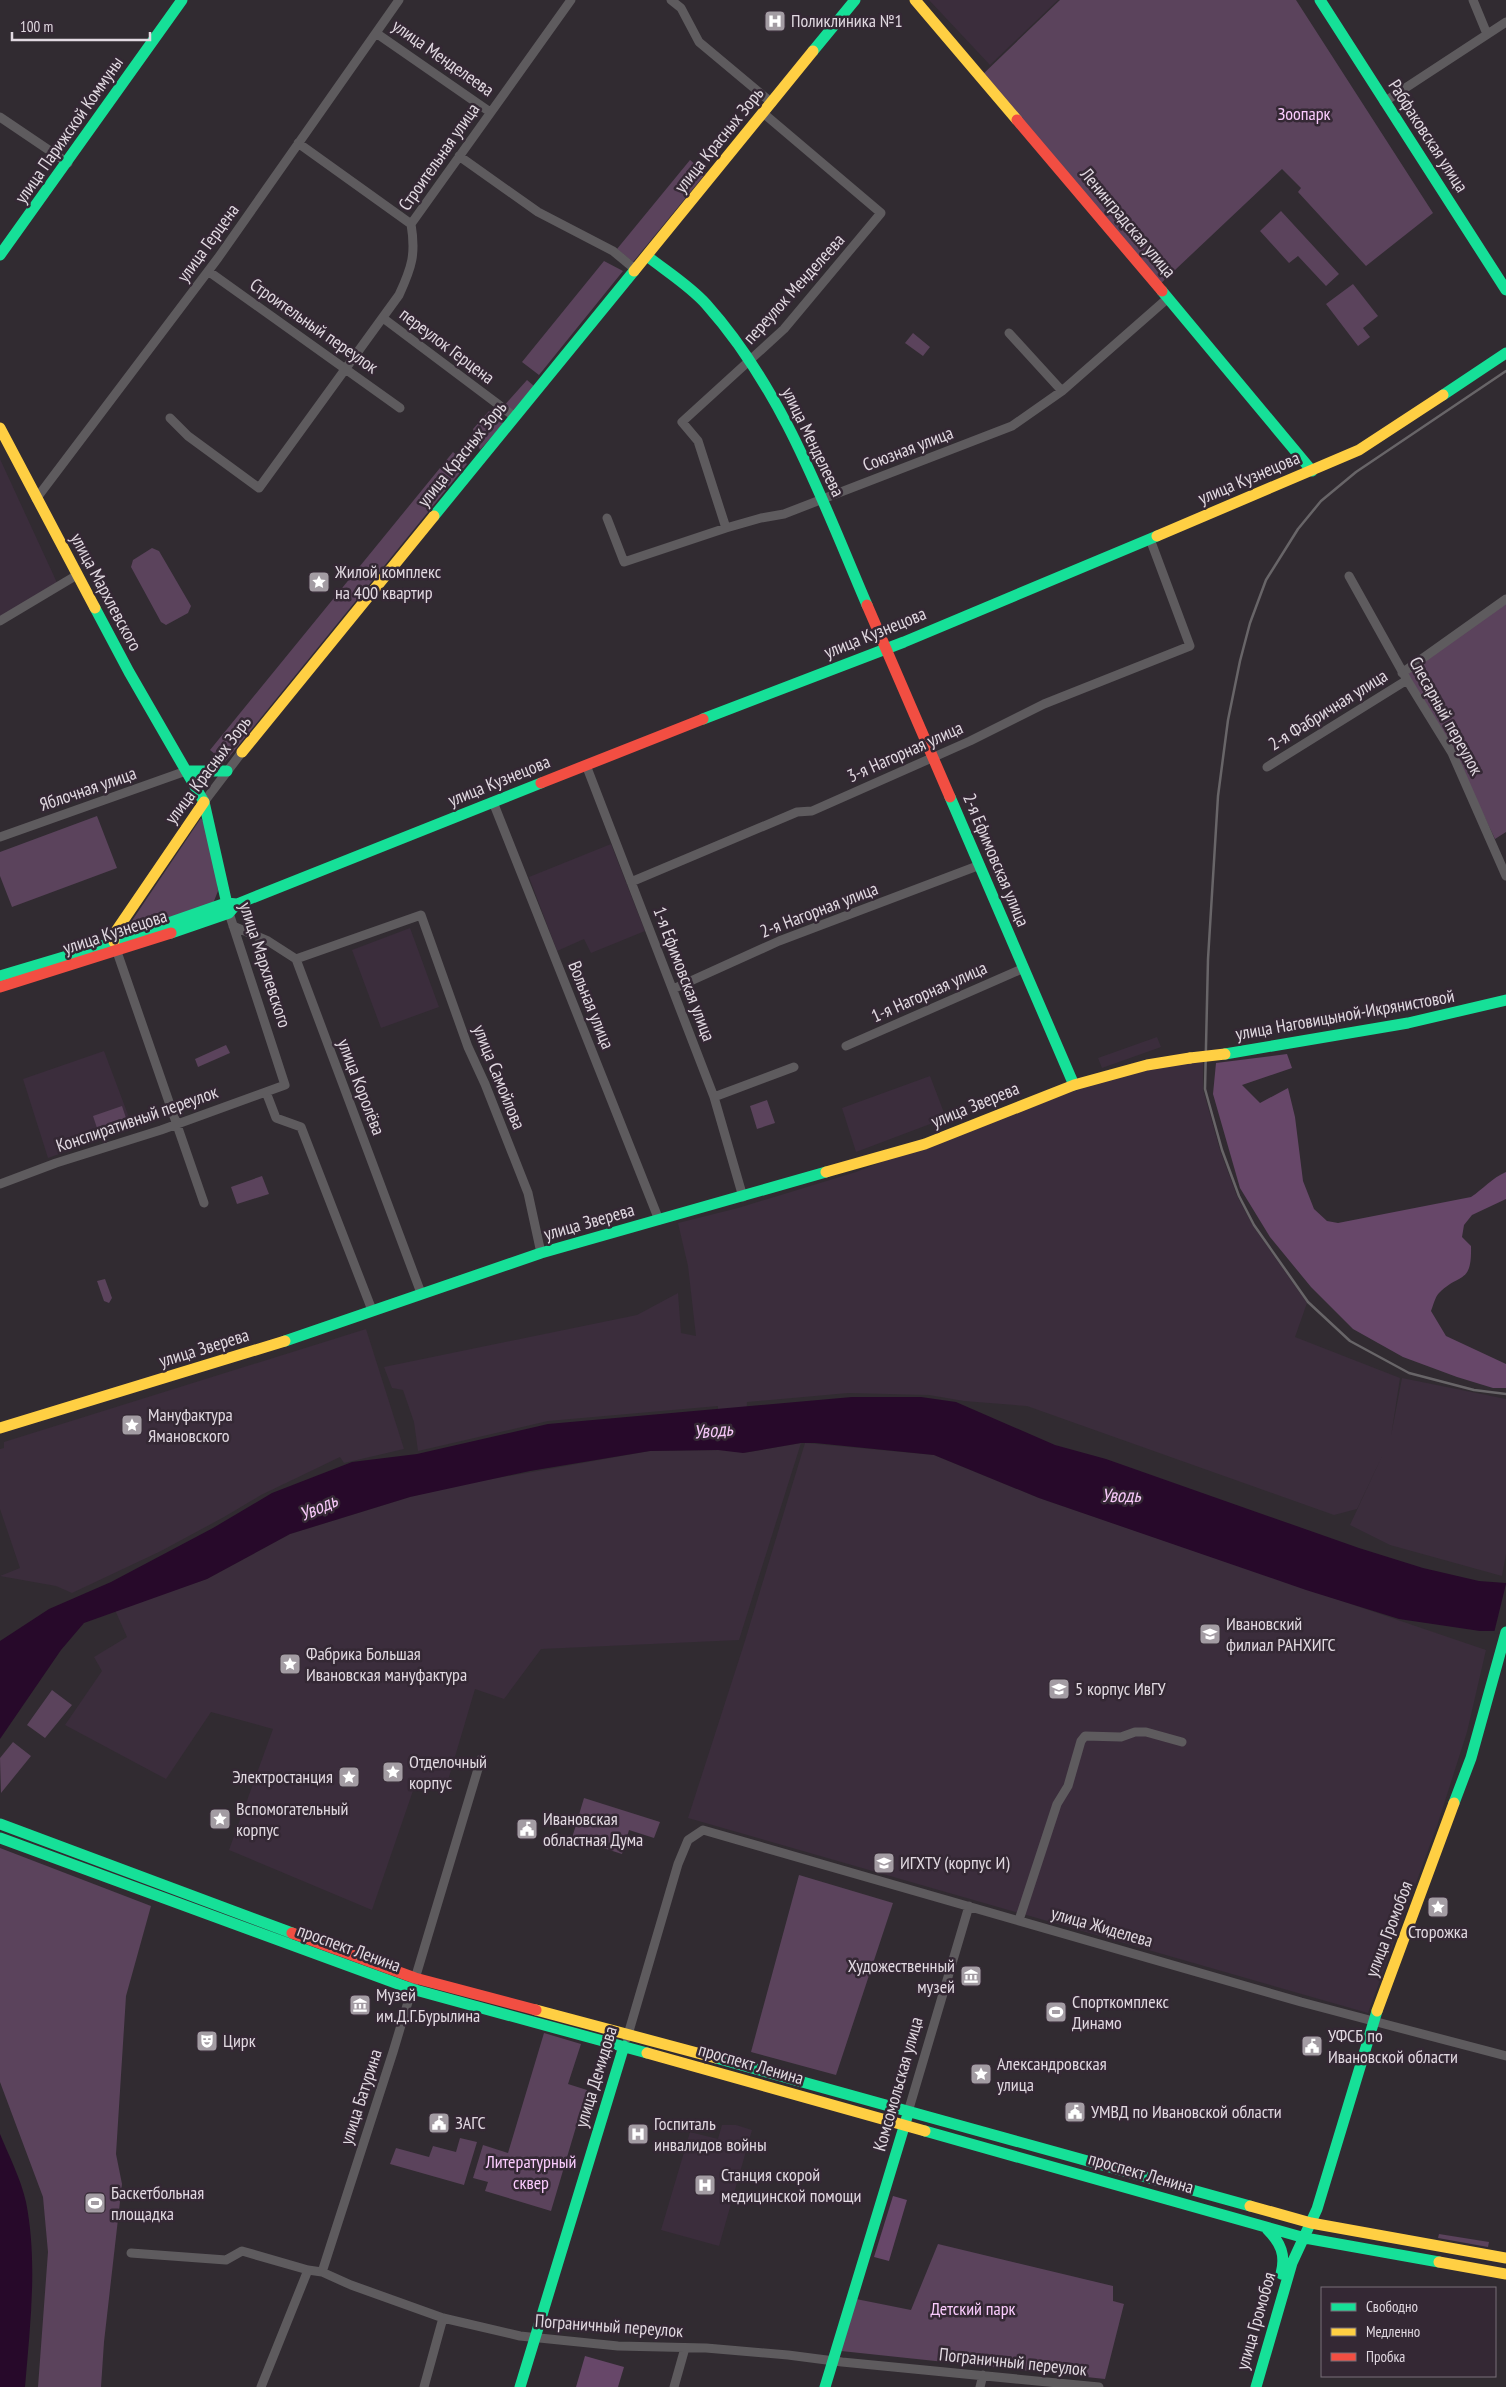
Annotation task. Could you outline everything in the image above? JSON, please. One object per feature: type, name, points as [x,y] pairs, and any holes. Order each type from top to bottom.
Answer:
[{"type":"main road","name":"улица Парижской Коммуны","points":[[0,255],[182,0]]},
{"type":"main road","name":"улица Красных Зорь","points":[[242,752],[856,0]]},
{"type":"main road","name":"Ленинградская улица","points":[[915,0],[1312,471]]},
{"type":"main road","name":"Рабфаковская улица","points":[[1320,0],[1506,290]]},
{"type":"main road","name":"улица Менделеева","points":[[647,256],[705,303],[751,361],[792,431],[887,648]]},
{"type":"main road","name":"улица Кузнецова","points":[[0,987],[231,907],[887,648],[1312,471],[1359,450],[1506,353]]},
{"type":"main road","name":"улица Мархлевского","points":[[0,428],[129,672],[204,802],[231,907]]},
{"type":"main road","name":"2-я Ефимовская улица","points":[[887,648],[1074,1085]]},
{"type":"main road","points":[[186,771],[216,773],[227,771]]},
{"type":"main road","name":"улица Красных Зорь","points":[[115,946],[114,934],[204,802]]},
{"type":"main road","name":"улица Кузнецова","points":[[0,976],[115,946]]},
{"type":"main road","name":"улица Наговицыной-Икрянистовой","points":[[1190,1058],[1225,1054],[1408,1023],[1506,1000]]},
{"type":"main road","name":"улица Зверева","points":[[0,1428],[246,1354],[421,1293],[541,1254],[925,1144],[1074,1085],[1147,1065],[1190,1058]]},
{"type":"main road","name":"улица Громобоя","points":[[1256,2387],[1292,2262],[1311,2223],[1373,2022],[1470,1758],[1506,1632]]},
{"type":"main road","name":"проспект Ленина","points":[[0,1824],[414,1984],[628,2034],[1311,2223],[1506,2258]]},
{"type":"main road","name":"проспект Ленина","points":[[0,1838],[414,1984],[624,2046],[1305,2238],[1506,2274]]},
{"type":"main road","name":"улица Демидова","points":[[520,2387],[624,2046]]},
{"type":"main road","name":"Комсомольская улица","points":[[825,2387],[908,2112]]},
{"type":"main road","name":"улица Громобоя","points":[[1265,2226],[1283,2246],[1285,2261]]},
{"type":"main road","name":"улица Громобоя","points":[[1247,2387],[1285,2261],[1305,2238]]},
{"type":"street","name":"Строительная улица","points":[[170,418],[188,436],[259,488],[399,295],[411,270],[415,247],[411,224],[571,0]]},
{"type":"street","points":[[671,0],[681,8],[699,42],[772,103]]},
{"type":"street","points":[[1473,0],[1487,34]]},
{"type":"street","name":"улица Герцена","points":[[36,499],[208,271],[397,1]]},
{"type":"street","points":[[1384,102],[1506,22]]},
{"type":"street","name":"улица Менделеева","points":[[376,33],[490,112]]},
{"type":"street","name":"переулок Менделеева","points":[[726,528],[698,441],[682,422],[784,329],[882,213],[763,113]]},
{"type":"street","points":[[0,117],[68,162]]},
{"type":"street","points":[[298,143],[411,224]]},
{"type":"street","points":[[459,156],[538,212],[613,251],[636,270]]},
{"type":"street","name":"Строительный переулок","points":[[208,271],[400,408]]},
{"type":"street","name":"Союзная улица","points":[[607,518],[624,562],[726,528],[761,518],[784,514],[1012,426],[1062,391],[1168,298]]},
{"type":"street","name":"переулок Герцена","points":[[383,318],[515,417]]},
{"type":"street","points":[[1010,333],[1062,391]]},
{"type":"street","name":"3-я Нагорная улица","points":[[631,882],[797,812],[812,810],[933,757],[1044,704],[1190,646],[1150,538]]},
{"type":"street","points":[[0,621],[77,575]]},
{"type":"street","name":"Слесарный переулок","points":[[1349,576],[1405,676],[1452,753],[1506,876]]},
{"type":"street","name":"2-я Фабричная улица","points":[[1267,767],[1405,676],[1506,599]]},
{"type":"street","name":"улица Красных Зорь","points":[[204,802],[242,752]]},
{"type":"street","name":"1-я Ефимовская улица","points":[[586,766],[714,1097],[743,1197]]},
{"type":"street","name":"Яблочная улица","points":[[0,838],[186,771]]},
{"type":"street","name":"Вольная улица","points":[[493,802],[659,1220]]},
{"type":"street","name":"2-я Нагорная улица","points":[[673,989],[779,941],[980,865]]},
{"type":"street","name":"улица Мархлевского","points":[[231,907],[233,926],[285,1085]]},
{"type":"street","name":"улица Самойлова","points":[[296,959],[422,915],[468,1047],[485,1084],[528,1193],[541,1254]]},
{"type":"street","points":[[233,926],[268,941],[296,959]]},
{"type":"street","points":[[115,946],[204,1203]]},
{"type":"street","name":"улица Королёва","points":[[296,959],[421,1293]]},
{"type":"street","name":"1-я Нагорная улица","points":[[846,1046],[1024,968]]},
{"type":"street","points":[[714,1097],[794,1067]]},
{"type":"street","name":"Конспиративный переулок","points":[[0,1184],[285,1085]]},
{"type":"street","points":[[266,1092],[276,1118],[301,1127],[372,1310]]},
{"type":"street","points":[[1019,1920],[1057,1804],[1068,1786],[1081,1741],[1085,1736],[1121,1737],[1135,1732],[1146,1732],[1182,1742]]},
{"type":"street","name":"улица Батурина","points":[[322,2272],[414,1984],[481,1759]]},
{"type":"street","name":"улица Жиделева","points":[[691,1837],[703,1830],[1373,2022],[1506,2056]]},
{"type":"street","name":"улица Демидова","points":[[624,2046],[678,1864],[684,1846],[691,1837]]},
{"type":"street","name":"Комсомольская улица","points":[[908,2112],[969,1906]]},
{"type":"street","name":"Пограничный переулок","points":[[131,2253],[226,2260],[242,2251],[308,2270],[322,2272],[351,2285],[443,2318],[520,2336],[618,2346],[724,2349],[1099,2387]]},
{"type":"street","points":[[261,2387],[308,2270]]},
{"type":"street","points":[[424,2387],[443,2318]]},
{"type":"street","points":[[674,2387],[685,2348]]},
{"type":"street","points":[[980,2387],[983,2376]]},
{"type":"shaded area","points":[[929,0],[1058,0],[990,65]]},
{"type":"shaded area","points":[[0,459],[59,587],[0,622]]},
{"type":"shaded area","points":[[611,844],[645,931],[591,953],[584,939],[557,951],[529,877]]},
{"type":"shaded area","points":[[410,928],[439,1007],[381,1028],[352,950]]},
{"type":"shaded area","points":[[1157,1037],[1161,1047],[1102,1068],[1098,1058]]},
{"type":"shaded area","points":[[104,1051],[133,1128],[48,1158],[23,1079]]},
{"type":"shaded area","points":[[1287,1054],[1292,1068],[1242,1085],[1260,1103],[1288,1088],[1295,1117],[1303,1181],[1314,1209],[1327,1221],[1338,1223],[1471,1197],[1496,1177],[1506,1172],[1506,1199],[1472,1215],[1464,1225],[1462,1237],[1471,1246],[1471,1258],[1467,1272],[1439,1293],[1431,1311],[1446,1336],[1506,1364],[1506,1388],[1493,1388],[1403,1357],[1353,1329],[1311,1287],[1270,1237],[1240,1188],[1213,1094],[1216,1063]]},
{"type":"shaded area","points":[[1203,1062],[1203,1089],[1220,1150],[1237,1196],[1253,1226],[1307,1303],[1295,1337],[1400,1378],[1391,1436],[1402,1378],[1506,1399],[1506,1554],[1502,1576],[1390,1545],[1350,1525],[1383,1454],[1357,1509],[1334,1515],[1027,1406],[964,1401],[929,1395],[848,1393],[747,1402],[744,1453],[801,1443],[739,1640],[541,1649],[504,1699],[475,1689],[446,1787],[417,1779],[372,1910],[229,1850],[273,1729],[211,1712],[166,1779],[65,1725],[102,1671],[94,1657],[127,1637],[115,1610],[207,1579],[290,1534],[410,1497],[458,1485],[650,1451],[718,1450],[718,1406],[548,1421],[418,1451],[414,1422],[403,1390],[392,1388],[384,1367],[637,1315],[678,1293],[681,1333],[696,1336],[688,1266],[678,1223],[738,1208],[856,1172],[1070,1088],[1147,1065]]},
{"type":"shaded area","points":[[930,1076],[946,1118],[856,1152],[842,1108]]},
{"type":"shaded area","points":[[366,1329],[404,1449],[344,1463],[340,1457],[261,1495],[161,1551],[72,1593],[56,1586],[0,1576],[20,1568],[0,1509],[0,1449],[4,1448],[4,1442]]},
{"type":"shaded area","points":[[805,1443],[934,1455],[1039,1498],[1486,1650],[1467,1732],[1437,1826],[1368,2013],[688,1818],[744,1644]]},
{"type":"shaded area","name":"Станция скорой медицинской помощи","points":[[722,2125],[736,2125],[752,2130],[719,2246],[661,2230],[690,2132],[718,2139]]},
{"type":"shaded area","points":[[893,2196],[907,2200],[889,2261],[874,2257]]},
{"type":"shaded area","points":[[585,2356],[624,2367],[618,2387],[576,2387]]},
{"type":"green space","name":"Зоопарк","points":[[1060,0],[1296,0],[1433,213],[1366,266],[1298,192],[1301,188],[1282,169],[1157,287],[980,77]]},
{"type":"green space","points":[[690,160],[706,173],[633,262],[617,249]]},
{"type":"green space","points":[[1281,211],[1339,274],[1326,286],[1298,256],[1289,263],[1260,231]]},
{"type":"green space","points":[[604,261],[623,271],[539,375],[522,362]]},
{"type":"green space","points":[[1353,284],[1378,316],[1363,328],[1370,337],[1358,346],[1326,304]]},
{"type":"green space","points":[[913,333],[930,347],[923,356],[905,343]]},
{"type":"green space","points":[[527,380],[534,386],[510,414],[502,408]]},
{"type":"green space","points":[[489,411],[504,423],[480,450],[473,429]]},
{"type":"green space","points":[[453,452],[467,464],[225,762],[210,750]]},
{"type":"green space","points":[[152,548],[159,551],[191,606],[188,613],[166,625],[161,622],[131,567],[133,560]]},
{"type":"green space","points":[[1506,603],[1506,832],[1495,839],[1454,753],[1407,680],[1410,669]]},
{"type":"green space","points":[[97,816],[117,868],[12,907],[0,876],[0,852]]},
{"type":"green space","points":[[201,818],[212,836],[218,891],[212,906],[132,931],[127,928]]},
{"type":"green space","points":[[226,1045],[230,1053],[198,1067],[195,1059]]},
{"type":"green space","points":[[767,1100],[775,1123],[757,1129],[750,1106]]},
{"type":"green space","points":[[122,1106],[128,1124],[99,1134],[93,1116]]},
{"type":"green space","points":[[262,1176],[269,1194],[237,1204],[231,1187]]},
{"type":"green space","points":[[105,1279],[112,1298],[109,1303],[104,1301],[97,1281]]},
{"type":"green space","points":[[52,1690],[72,1705],[45,1738],[27,1725]]},
{"type":"green space","points":[[13,1742],[31,1756],[1,1793],[0,1758]]},
{"type":"green space","points":[[584,1798],[660,1822],[654,1838],[629,1830],[622,1854],[572,1838]]},
{"type":"green space","points":[[0,1848],[151,1906],[126,1996],[116,2154],[122,2184],[104,2342],[101,2387],[38,2387],[48,2252],[43,2197],[0,2082]]},
{"type":"green space","points":[[799,1875],[893,1903],[836,2075],[751,2052]]},
{"type":"green space","name":"Литературный сквер","points":[[544,2033],[581,2044],[568,2084],[587,2090],[551,2211],[485,2191],[488,2182],[473,2178],[483,2145],[508,2153]]},
{"type":"green space","points":[[460,2138],[477,2142],[464,2185],[390,2164],[396,2148],[429,2157],[433,2146],[456,2152]]},
{"type":"green space","points":[[1439,2234],[1489,2242],[1488,2247],[1438,2238]]},
{"type":"green space","name":"Детский парк","points":[[938,2244],[1113,2286],[1113,2301],[1124,2304],[1105,2379],[841,2351],[856,2299],[911,2310]]},
{"type":"water","name":"Уводь","points":[[852,1397],[921,1397],[956,1402],[1055,1445],[1106,1459],[1359,1548],[1423,1568],[1479,1581],[1506,1583],[1506,1631],[1480,1631],[1399,1619],[1306,1590],[1039,1498],[934,1455],[815,1443],[801,1443],[743,1453],[718,1450],[650,1451],[530,1471],[410,1497],[290,1534],[207,1579],[84,1623],[61,1650],[0,1739],[0,1641],[49,1609],[111,1582],[213,1528],[272,1493],[352,1462],[417,1454],[548,1424]]},
{"type":"water","points":[[0,2134],[21,2185],[30,2225],[32,2294],[25,2387],[0,2387]]},
{"type":"pier","points":[[1506,1584],[1506,1634],[1494,1633]]},
{"type":"railway","points":[[1506,371],[1356,472],[1321,501],[1298,529],[1266,580],[1250,623],[1240,661],[1228,720],[1218,796],[1208,959],[1205,1089],[1222,1150],[1239,1196],[1254,1225],[1308,1302],[1350,1341],[1409,1373],[1474,1390],[1506,1394]]},
{"type":"traffic: fast","points":[[0,255],[182,0]]},
{"type":"traffic: fast","points":[[813,51],[855,0]]},
{"type":"traffic: fast","points":[[1320,0],[1506,290]]},
{"type":"traffic: fast","points":[[647,256],[700,297],[733,337],[757,373],[799,447],[867,605]]},
{"type":"traffic: fast","points":[[434,516],[634,271]]},
{"type":"traffic: fast","points":[[1162,291],[1312,471]]},
{"type":"traffic: fast","points":[[1443,395],[1506,353]]},
{"type":"traffic: fast","points":[[703,719],[904,642],[1157,536]]},
{"type":"traffic: fast","points":[[95,608],[129,672],[204,802],[229,913]]},
{"type":"traffic: fast","points":[[186,771],[227,771]]},
{"type":"traffic: fast","points":[[0,976],[114,942],[226,903],[237,904],[541,783]]},
{"type":"traffic: fast","points":[[950,797],[1074,1085]]},
{"type":"traffic: fast","points":[[171,933],[229,913],[234,907]]},
{"type":"traffic: fast","points":[[1225,1054],[1408,1023],[1506,1000]]},
{"type":"traffic: fast","points":[[285,1341],[541,1253],[826,1172]]},
{"type":"traffic: fast","points":[[1454,1803],[1471,1758],[1506,1632]]},
{"type":"traffic: fast","points":[[0,1824],[292,1933]]},
{"type":"traffic: fast","points":[[0,1838],[412,1989],[647,2053]]},
{"type":"traffic: fast","points":[[1256,2387],[1292,2263],[1317,2209],[1377,2011]]},
{"type":"traffic: fast","points":[[520,2387],[624,2046]]},
{"type":"traffic: fast","points":[[716,2058],[1250,2206]]},
{"type":"traffic: fast","points":[[825,2387],[907,2117]]},
{"type":"traffic: fast","points":[[925,2131],[1305,2238],[1439,2262]]},
{"type":"traffic: fast","points":[[1267,2229],[1276,2239],[1281,2250],[1283,2261],[1281,2274]]},
{"type":"traffic: slow","points":[[915,0],[1017,120]]},
{"type":"traffic: slow","points":[[634,271],[813,51]]},
{"type":"traffic: slow","points":[[1157,536],[1359,450],[1443,395]]},
{"type":"traffic: slow","points":[[0,428],[95,608]]},
{"type":"traffic: slow","points":[[242,752],[434,516]]},
{"type":"traffic: slow","points":[[114,942],[114,934],[204,802]]},
{"type":"traffic: slow","points":[[1190,1058],[1225,1054]]},
{"type":"traffic: slow","points":[[826,1172],[925,1144],[1074,1085],[1147,1065],[1190,1058]]},
{"type":"traffic: slow","points":[[0,1428],[285,1341]]},
{"type":"traffic: slow","points":[[1377,2011],[1454,1803]]},
{"type":"traffic: slow","points":[[536,2010],[716,2058]]},
{"type":"traffic: slow","points":[[647,2053],[925,2131]]},
{"type":"traffic: slow","points":[[1250,2206],[1311,2223],[1506,2258]]},
{"type":"traffic: slow","points":[[1439,2262],[1506,2274]]},
{"type":"traffic: jam","points":[[1017,120],[1162,291]]},
{"type":"traffic: jam","points":[[867,605],[950,797]]},
{"type":"traffic: jam","points":[[541,783],[703,719]]},
{"type":"traffic: jam","points":[[0,987],[171,933]]},
{"type":"traffic: jam","points":[[292,1933],[415,1978],[536,2010]]},
{"type":"place","name":"Поликлиника №1","points":[[775,21]]},
{"type":"place","name":"Жилой комплекс на 400 квартир","points":[[319,582]]},
{"type":"place","name":"Мануфактура Ямановского","points":[[132,1425]]},
{"type":"place","name":"Ивановский филиал РАНХИГС","points":[[1210,1634]]},
{"type":"place","name":"Фабрика Большая Ивановская мануфактура","points":[[290,1664]]},
{"type":"place","name":"5 корпус ИвГУ","points":[[1059,1689]]},
{"type":"place","name":"Отделочный корпус","points":[[393,1772]]},
{"type":"place","name":"Электростанция","points":[[349,1777]]},
{"type":"place","name":"Вспомогательный корпус","points":[[220,1819]]},
{"type":"place","name":"Ивановская областная Дума","points":[[527,1829]]},
{"type":"place","name":"ИГХТУ (корпус И)","points":[[884,1863]]},
{"type":"place","name":"Сторожка","points":[[1438,1907]]},
{"type":"place","name":"Художественный музей","points":[[971,1976]]},
{"type":"place","name":"Музей им.Д.Г.Бурылина","points":[[360,2005]]},
{"type":"place","name":"Спорткомплекс Динамо","points":[[1056,2012]]},
{"type":"place","name":"Цирк","points":[[207,2041]]},
{"type":"place","name":"УФСБ по Ивановской области","points":[[1312,2046]]},
{"type":"place","name":"Александровская улица","points":[[981,2074]]},
{"type":"place","name":"УМВД по Ивановской области","points":[[1075,2112]]},
{"type":"place","name":"ЗАГС","points":[[439,2123]]},
{"type":"place","name":"Госпиталь инвалидов войны","points":[[638,2134]]},
{"type":"place","name":"Станция скорой медицинской помощи","points":[[705,2185]]},
{"type":"place","name":"Баскетбольная площадка","points":[[95,2203]]}]
